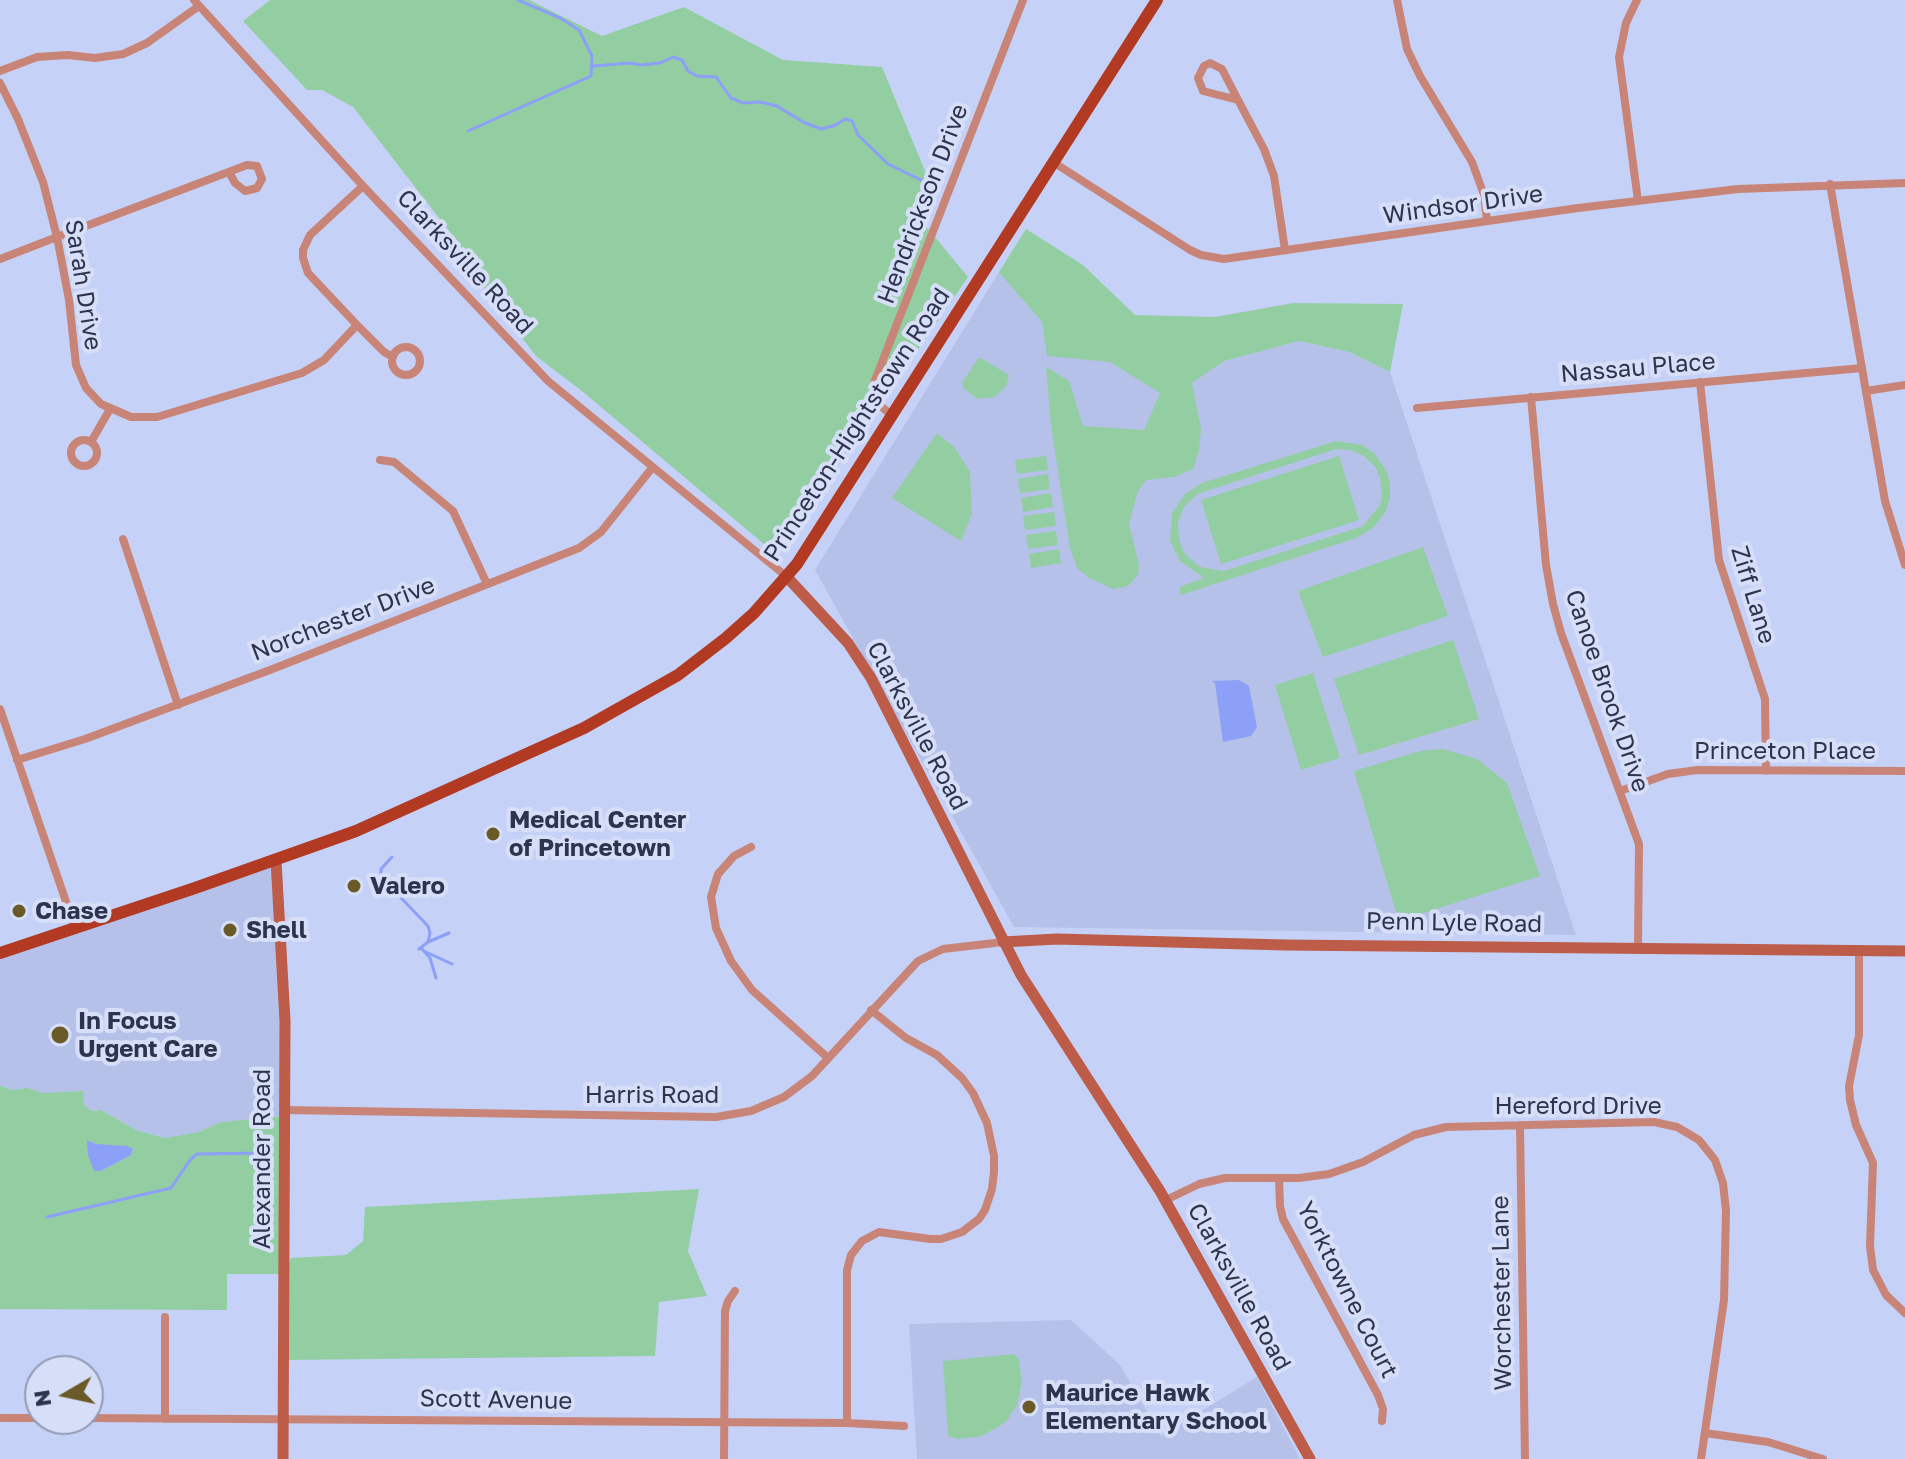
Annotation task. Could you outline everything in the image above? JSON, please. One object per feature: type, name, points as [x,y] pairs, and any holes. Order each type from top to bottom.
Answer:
[{"type":"main road","name":"Princeton-Hightstown Road","points":[[0,953],[356,831],[515,761],[631,703],[678,675],[726,638],[787,577],[1157,0]]},
{"type":"street","name":"Hendrickson Drive","points":[[891,415],[877,405],[872,391],[1023,0]]},
{"type":"street","points":[[1397,0],[1407,49],[1472,162],[1484,195],[1487,221]]},
{"type":"street","points":[[1637,0],[1621,40],[1619,73],[1638,201]]},
{"type":"street","points":[[0,71],[37,57],[68,55],[95,58],[123,54],[147,43],[196,3]]},
{"type":"street","name":"Clarksville Road","points":[[196,3],[363,186],[548,381],[787,577],[848,643],[871,678],[1003,942],[1043,1011],[1166,1200],[1310,1459]]},
{"type":"street","points":[[1238,100],[1203,91],[1199,72],[1210,63],[1222,69],[1264,149],[1274,176],[1285,250]]},
{"type":"street","name":"Sarah Drive","points":[[0,83],[31,150],[57,237],[71,313],[76,365],[86,388],[110,409]]},
{"type":"street","name":"Windsor Drive","points":[[1053,162],[1201,255],[1224,259],[1738,189],[1905,183]]},
{"type":"street","points":[[0,259],[247,165],[257,166],[262,179],[257,188],[245,191],[235,183],[229,172]]},
{"type":"street","points":[[1830,184],[1885,501],[1905,565]]},
{"type":"street","points":[[363,186],[310,235],[303,250],[305,267],[357,325],[393,357]]},
{"type":"street","points":[[91,442],[110,409],[131,417],[157,417],[302,373],[324,360],[357,325]]},
{"type":"street","name":"Nassau Place","points":[[1417,408],[1862,368]]},
{"type":"street","name":"Ziff Lane","points":[[1700,382],[1719,560],[1765,699],[1766,771]]},
{"type":"street","points":[[1866,391],[1905,385]]},
{"type":"street","name":"Canoe Brook Drive","points":[[1531,397],[1546,565],[1553,604],[1636,833],[1640,857],[1638,948]]},
{"type":"street","points":[[380,460],[394,462],[453,511],[487,584]]},
{"type":"street","name":"Norchester Drive","points":[[17,760],[178,705],[579,548],[609,523],[652,468]]},
{"type":"street","points":[[123,539],[178,705]]},
{"type":"street","points":[[0,709],[75,928]]},
{"type":"street","name":"Princeton Place","points":[[1620,791],[1684,771],[1905,771]]},
{"type":"street","points":[[751,847],[726,863],[714,886],[712,909],[722,944],[752,990],[828,1058]]},
{"type":"street","name":"Alexander Road","points":[[276,860],[285,1007],[283,1459]]},
{"type":"street","name":"Penn Lyle Road","points":[[1003,942],[1057,939],[1905,951]]},
{"type":"street","name":"Harris Road","points":[[285,1110],[716,1117],[751,1111],[784,1097],[812,1076],[908,969],[929,954],[957,947],[1003,942]]},
{"type":"street","points":[[1859,951],[1859,1035],[1849,1086],[1850,1100],[1856,1125],[1873,1163],[1870,1246],[1873,1270],[1886,1295],[1905,1313]]},
{"type":"street","points":[[847,1423],[847,1270],[851,1255],[862,1241],[879,1232],[930,1239],[962,1232],[985,1210],[990,1200],[994,1172],[987,1123],[962,1078],[937,1055],[906,1038],[871,1010]]},
{"type":"street","name":"Hereford Drive","points":[[1166,1200],[1211,1180],[1312,1177],[1347,1169],[1430,1130],[1520,1125],[1665,1124],[1677,1127],[1699,1140],[1715,1160],[1723,1183],[1726,1274],[1701,1459]]},
{"type":"street","name":"Worchester Lane","points":[[1520,1125],[1525,1459]]},
{"type":"street","name":"Yorktowne Court","points":[[1279,1178],[1283,1219],[1378,1395],[1383,1409],[1382,1421]]},
{"type":"street","points":[[724,1459],[725,1311],[735,1291]]},
{"type":"street","points":[[165,1317],[165,1419]]},
{"type":"street","points":[[0,1418],[24,1418]]},
{"type":"street","name":"Scott Avenue","points":[[104,1418],[847,1423],[904,1426]]},
{"type":"street","points":[[1705,1433],[1768,1442],[1823,1459]]},
{"type":"shaded area","points":[[999,272],[1058,311],[1224,361],[1299,341],[1349,352],[1390,372],[1576,935],[1014,927],[815,570]]},
{"type":"shaded area","points":[[276,860],[285,1116],[221,1122],[199,1132],[166,1138],[136,1130],[101,1110],[91,1111],[84,1104],[82,1091],[43,1093],[0,1086],[0,953]]},
{"type":"shaded area","name":"Maurice Hawk Elementary School","points":[[1071,1320],[1120,1365],[1161,1436],[1257,1377],[1300,1459],[917,1459],[909,1324]]},
{"type":"green space","points":[[270,0],[529,0],[602,36],[684,7],[783,60],[882,67],[932,188],[920,219],[968,277],[777,555],[536,356],[455,251],[460,245],[353,107],[322,90],[307,90],[243,21]]},
{"type":"green space","points":[[1026,229],[1083,265],[1135,315],[1215,317],[1293,303],[1403,304],[1390,372],[1349,352],[1299,341],[1224,361],[1192,383],[1201,429],[1193,469],[1174,477],[1146,480],[1138,491],[1129,524],[1139,565],[1138,575],[1128,586],[1113,589],[1089,578],[1077,568],[1070,548],[1051,426],[1046,367],[1069,381],[1083,426],[1144,430],[1160,393],[1110,362],[1047,356],[1042,322],[999,272]]},
{"type":"green space","points":[[979,357],[1009,375],[1006,387],[994,397],[978,399],[963,388],[962,383]]},
{"type":"green space","points":[[937,433],[955,448],[970,472],[972,514],[961,541],[892,498]]},
{"type":"green space","points":[[1336,441],[1362,445],[1374,453],[1386,470],[1390,497],[1386,511],[1373,528],[1356,538],[1181,595],[1179,587],[1204,578],[1180,561],[1170,541],[1172,513],[1185,494],[1202,483]],"holes":[[[1336,449],[1350,450],[1364,456],[1376,468],[1380,478],[1380,505],[1363,526],[1224,571],[1200,567],[1185,554],[1179,540],[1178,522],[1184,507],[1197,494]]]},
{"type":"green space","points":[[1046,456],[1048,470],[1017,474],[1015,460]]},
{"type":"green space","points":[[1339,456],[1359,520],[1221,564],[1201,500]]},
{"type":"green space","points":[[1048,474],[1050,489],[1020,493],[1018,479]]},
{"type":"green space","points":[[1051,493],[1053,507],[1023,512],[1021,498]]},
{"type":"green space","points":[[1054,512],[1056,526],[1025,530],[1023,516]]},
{"type":"green space","points":[[1056,531],[1058,545],[1028,549],[1026,535]]},
{"type":"green space","points":[[1423,547],[1448,616],[1323,657],[1298,591]]},
{"type":"green space","points":[[1059,549],[1061,563],[1031,568],[1029,554]]},
{"type":"green space","points":[[1453,640],[1479,719],[1359,755],[1334,679]]},
{"type":"green space","points":[[1313,673],[1340,758],[1301,770],[1275,685]]},
{"type":"green space","points":[[1443,749],[1477,759],[1507,783],[1540,876],[1414,916],[1396,912],[1354,771],[1420,751]]},
{"type":"green space","points":[[0,1086],[43,1093],[83,1091],[84,1104],[91,1111],[101,1110],[136,1130],[165,1138],[199,1132],[221,1122],[285,1116],[284,1274],[227,1274],[227,1310],[0,1309]],"holes":[[[88,1140],[133,1150],[131,1155],[101,1171]]]},
{"type":"green space","points":[[699,1189],[688,1251],[707,1296],[659,1302],[655,1356],[285,1360],[286,1271],[291,1258],[346,1255],[363,1241],[365,1207]]},
{"type":"green space","points":[[1014,1354],[1019,1360],[1022,1382],[1017,1405],[1006,1422],[982,1436],[958,1439],[948,1436],[943,1361]]},
{"type":"water","points":[[1239,680],[1249,686],[1257,727],[1251,736],[1223,742],[1215,683],[1212,681]]},
{"type":"water","points":[[87,1140],[133,1149],[131,1155],[101,1171],[94,1171]]},
{"type":"waterway","points":[[468,131],[591,76],[592,56],[579,30],[518,0]]},
{"type":"waterway","points":[[593,66],[660,63],[673,57],[682,60],[688,71],[697,76],[716,77],[731,98],[743,103],[760,102],[777,106],[821,129],[845,119],[852,121],[858,135],[888,164],[921,180]]},
{"type":"waterway","points":[[392,857],[381,869],[381,877],[428,926],[428,942]]},
{"type":"waterway","points":[[419,949],[449,933]]},
{"type":"waterway","points":[[422,949],[430,958],[436,978]]},
{"type":"waterway","points":[[426,952],[452,964]]},
{"type":"waterway","points":[[47,1217],[171,1188],[197,1154],[264,1153]]},
{"type":"place","name":"Medical Center of Princetown","points":[[493,834]]},
{"type":"place","name":"Valero","points":[[354,886]]},
{"type":"place","name":"Chase","points":[[19,911]]},
{"type":"place","name":"Shell","points":[[230,930]]},
{"type":"place","name":"In Focus Urgent Care","points":[[60,1035]]},
{"type":"place","name":"Maurice Hawk Elementary School","points":[[1029,1407]]}]
